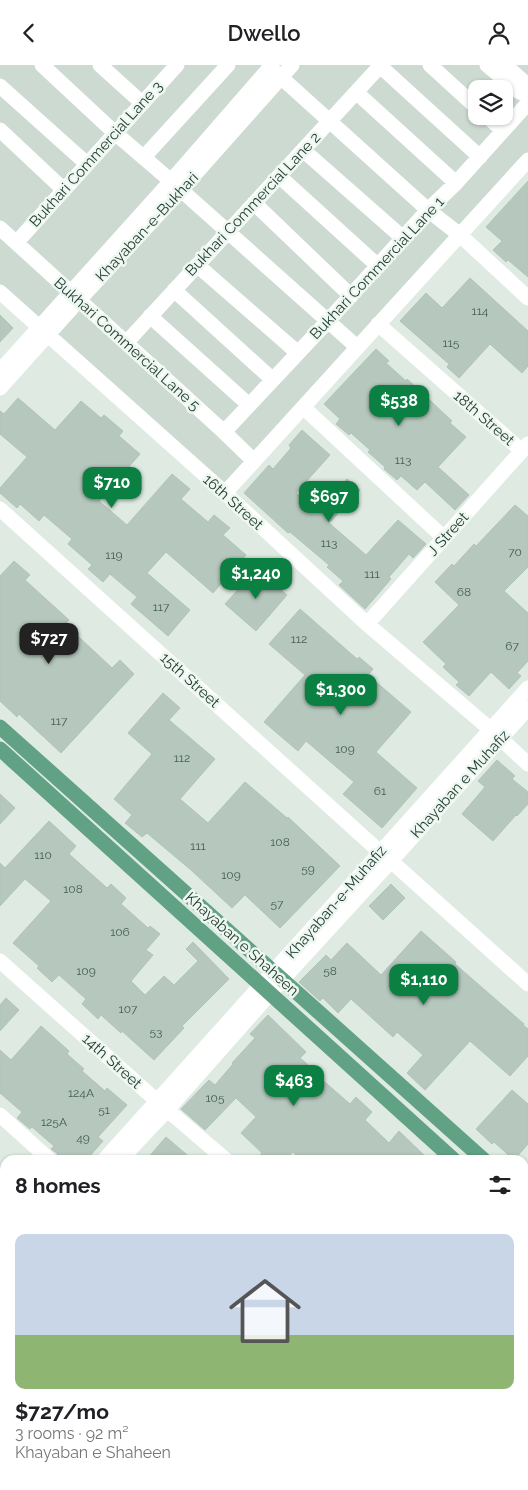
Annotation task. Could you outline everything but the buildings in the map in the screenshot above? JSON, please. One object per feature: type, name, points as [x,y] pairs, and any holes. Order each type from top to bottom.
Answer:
[{"type":"main road","name":"Khayaban e Shaheen","points":[[0,727],[478,1155]]},
{"type":"main road","name":"Khayaban e Shaheen","points":[[0,749],[448,1155]]},
{"type":"street","points":[[42,65],[115,133],[357,347]]},
{"type":"street","points":[[100,65],[142,103]]},
{"type":"street","points":[[144,157],[228,65]]},
{"type":"street","name":"Khayaban-e-Bukhari","points":[[0,371],[43,331],[176,186],[273,69],[292,65]]},
{"type":"street","points":[[430,65],[468,100]]},
{"type":"street","points":[[488,65],[518,91],[528,96]]},
{"type":"street","points":[[505,65],[525,83],[528,89]]},
{"type":"street","points":[[380,66],[480,157]]},
{"type":"street","name":"Bukhari Commercial Lane 2","points":[[126,343],[380,66]]},
{"type":"street","name":"Bukhari Commercial Lane 3","points":[[16,243],[142,103],[167,68]]},
{"type":"street","points":[[273,69],[528,298]]},
{"type":"street","points":[[0,86],[87,165]]},
{"type":"street","points":[[356,92],[456,183]]},
{"type":"street","name":"Bukhari Commercial Lane 1","points":[[224,432],[528,103]]},
{"type":"street","points":[[496,125],[502,131]]},
{"type":"street","points":[[0,130],[64,190]]},
{"type":"street","points":[[303,150],[403,238]]},
{"type":"street","points":[[225,493],[528,160]]},
{"type":"street","points":[[279,176],[378,266]]},
{"type":"street","points":[[254,203],[351,296]]},
{"type":"street","name":"Bukhari Commercial Lane 5","points":[[0,228],[254,461]]},
{"type":"street","points":[[197,265],[298,353]]},
{"type":"street","points":[[174,290],[274,380]]},
{"type":"street","name":"16th Street","points":[[0,293],[225,493],[367,624],[528,763]]},
{"type":"street","points":[[150,316],[249,405]]},
{"type":"street","name":"18th Street","points":[[378,324],[525,448]]},
{"type":"street","name":"Khayaban-e-Bukhari","points":[[0,389],[43,331]]},
{"type":"street","points":[[302,407],[444,538]]},
{"type":"street","name":"J Street","points":[[367,624],[525,448]]},
{"type":"street","name":"15th Street","points":[[0,509],[528,984]]},
{"type":"street","name":"Khayaban-e-Muhafiz","points":[[109,1155],[162,1105],[266,990],[495,734],[528,688]]},
{"type":"street","name":"Khayaban e Muhafiz","points":[[495,734],[528,707]]},
{"type":"street","name":"14th Street","points":[[0,961],[220,1155]]},
{"type":"street","name":"Khayaban-e-Muhafiz","points":[[124,1155],[162,1105]]},
{"type":"street","points":[[0,1115],[44,1155]]},
{"type":"shaded area","points":[[0,65],[528,65],[528,152],[224,487],[0,286]]}]
